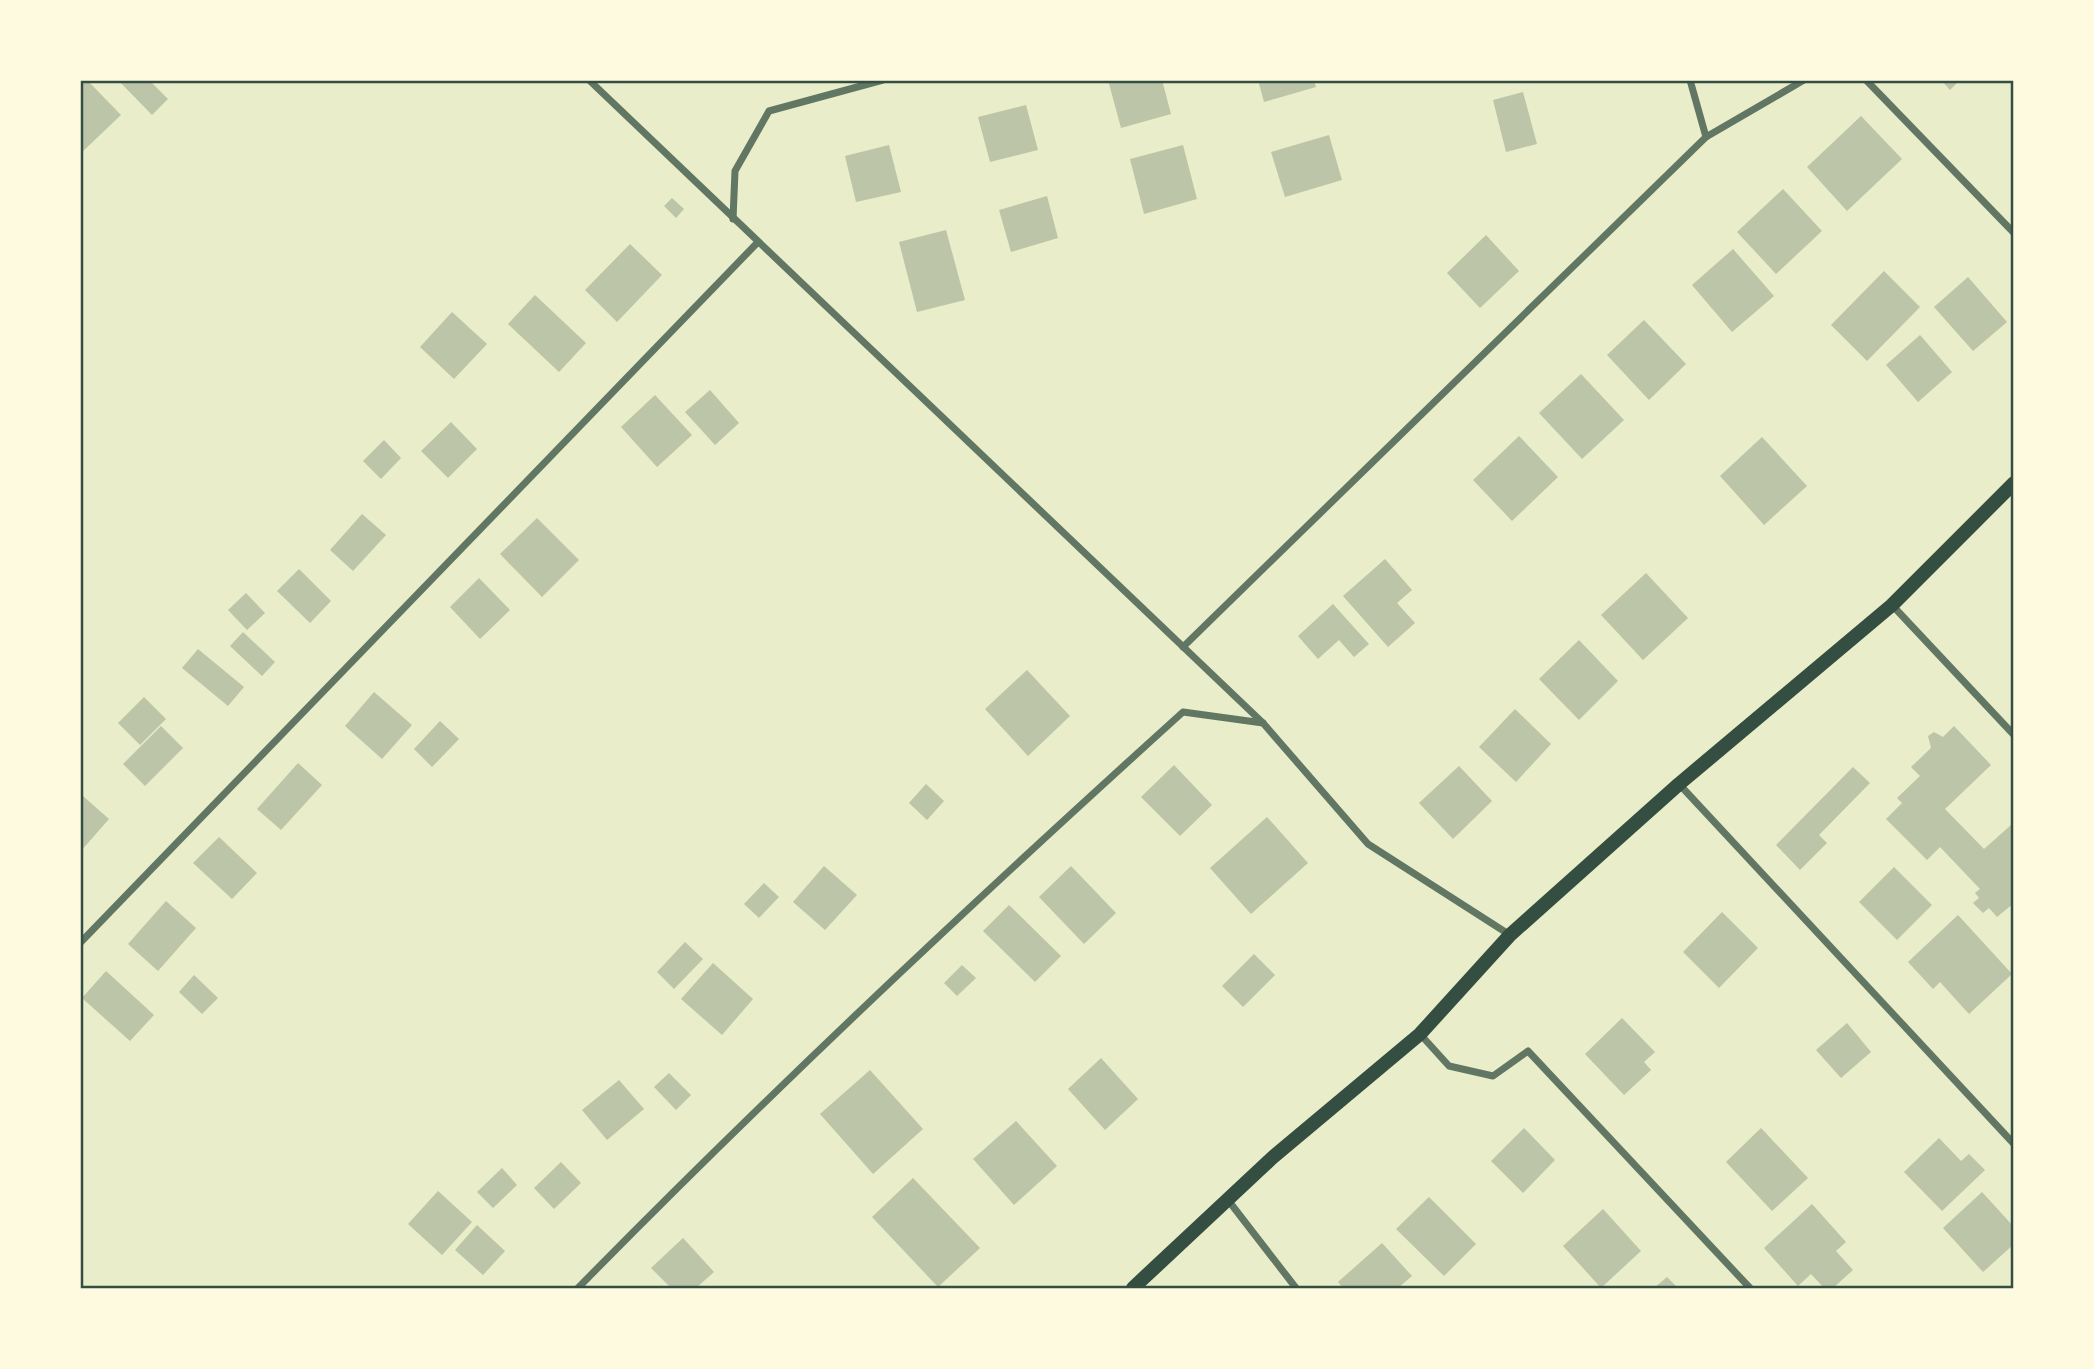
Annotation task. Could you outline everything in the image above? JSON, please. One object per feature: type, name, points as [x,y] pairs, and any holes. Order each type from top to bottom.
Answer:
[{"type":"main road","points":[[1133,1289],[1272,1157],[1420,1034],[1510,935],[1679,784],[1892,605],[2014,484]]},
{"type":"street","points":[[589,80],[1264,723],[1368,844],[1510,935]]},
{"type":"street","points":[[733,219],[735,171],[769,111],[883,80]]},
{"type":"street","points":[[1690,80],[1706,137]]},
{"type":"street","points":[[1183,647],[1706,137],[1804,80]]},
{"type":"street","points":[[1866,80],[2014,233]]},
{"type":"street","points":[[80,943],[758,242]]},
{"type":"street","points":[[1892,605],[2014,735]]},
{"type":"street","points":[[579,1289],[728,1135],[1003,875],[1183,712],[1264,723]]},
{"type":"street","points":[[1679,784],[2014,1144]]},
{"type":"street","points":[[1420,1034],[1449,1066],[1493,1076],[1528,1051],[1750,1289]]},
{"type":"street","points":[[1228,1200],[1296,1289]]},
{"type":"building","points":[[80,80],[87,80],[121,115],[80,154]]},
{"type":"building","points":[[118,80],[149,80],[168,99],[152,115]]},
{"type":"building","points":[[1108,80],[1162,80],[1171,114],[1121,128]]},
{"type":"building","points":[[1258,80],[1314,80],[1316,87],[1264,102]]},
{"type":"building","points":[[1941,80],[1960,80],[1950,90]]},
{"type":"building","points":[[1523,92],[1537,144],[1506,152],[1493,100]]},
{"type":"building","points":[[1026,105],[1038,150],[990,162],[978,117]]},
{"type":"building","points":[[1861,116],[1902,159],[1847,211],[1807,167]]},
{"type":"building","points":[[1329,135],[1342,180],[1285,197],[1271,152]]},
{"type":"building","points":[[889,145],[901,192],[856,202],[845,156]]},
{"type":"building","points":[[1183,145],[1197,199],[1144,214],[1130,159]]},
{"type":"building","points":[[1783,189],[1822,231],[1776,274],[1737,232]]},
{"type":"building","points":[[1047,196],[1058,238],[1011,252],[999,210]]},
{"type":"building","points":[[672,198],[684,209],[676,218],[664,206]]},
{"type":"building","points":[[946,230],[965,300],[917,312],[899,242]]},
{"type":"building","points":[[1486,235],[1519,271],[1480,308],[1447,273]]},
{"type":"building","points":[[630,244],[662,275],[617,322],[585,290]]},
{"type":"building","points":[[1733,249],[1774,296],[1732,332],[1692,285]]},
{"type":"building","points":[[1884,271],[1920,307],[1867,361],[1831,325]]},
{"type":"building","points":[[1968,277],[2007,322],[1973,351],[1934,307]]},
{"type":"building","points":[[535,295],[586,343],[559,372],[508,324]]},
{"type":"building","points":[[452,312],[487,344],[454,379],[420,347]]},
{"type":"building","points":[[1644,320],[1686,364],[1649,400],[1607,355]]},
{"type":"building","points":[[1920,335],[1952,372],[1918,402],[1886,365]]},
{"type":"building","points":[[1581,374],[1624,420],[1582,459],[1539,413]]},
{"type":"building","points":[[710,390],[739,423],[715,445],[685,412]]},
{"type":"building","points":[[655,395],[692,435],[657,467],[621,427]]},
{"type":"building","points":[[451,422],[477,449],[448,478],[421,451]]},
{"type":"building","points":[[1519,436],[1558,477],[1512,521],[1473,480]]},
{"type":"building","points":[[1762,437],[1807,486],[1764,525],[1720,476]]},
{"type":"building","points":[[384,440],[401,458],[381,479],[363,461]]},
{"type":"building","points":[[362,514],[386,535],[353,571],[330,550]]},
{"type":"building","points":[[537,518],[579,560],[542,597],[500,554]]},
{"type":"building","points":[[1385,559],[1412,590],[1397,603],[1415,623],[1388,647],[1343,596]]},
{"type":"building","points":[[299,569],[331,601],[310,623],[277,591]]},
{"type":"building","points":[[1646,573],[1688,618],[1643,660],[1601,615]]},
{"type":"building","points":[[479,578],[510,610],[480,639],[450,607]]},
{"type":"building","points":[[246,593],[265,613],[247,630],[228,610]]},
{"type":"building","points":[[1333,604],[1369,644],[1354,657],[1339,640],[1318,659],[1298,636]]},
{"type":"building","points":[[243,632],[275,662],[262,676],[230,646]]},
{"type":"building","points":[[1579,640],[1618,681],[1579,720],[1539,679]]},
{"type":"building","points":[[198,649],[244,687],[228,706],[182,668]]},
{"type":"building","points":[[1027,670],[1070,716],[1028,756],[985,709]]},
{"type":"building","points":[[374,692],[412,725],[382,759],[345,726]]},
{"type":"building","points":[[144,697],[166,719],[140,745],[118,723]]},
{"type":"building","points":[[1515,709],[1551,744],[1516,782],[1479,747]]},
{"type":"building","points":[[440,721],[459,739],[432,767],[414,749]]},
{"type":"building","points":[[161,726],[183,748],[145,786],[123,764]]},
{"type":"building","points":[[1954,726],[1991,765],[1945,809],[1984,849],[2011,825],[2014,827],[2014,903],[1997,917],[1989,908],[1983,913],[1973,903],[1979,898],[1975,893],[1980,889],[1940,847],[1927,860],[1886,819],[1902,803],[1897,798],[1920,776],[1911,767],[1931,748],[1928,736],[1934,732],[1943,737]]},
{"type":"building","points":[[298,763],[322,785],[281,830],[257,809]]},
{"type":"building","points":[[1174,765],[1212,805],[1180,836],[1141,797]]},
{"type":"building","points":[[1459,766],[1492,801],[1453,839],[1419,803]]},
{"type":"building","points":[[1853,767],[1870,783],[1819,835],[1827,843],[1800,870],[1776,845]]},
{"type":"building","points":[[926,784],[944,801],[927,820],[909,803]]},
{"type":"building","points":[[83,796],[109,819],[80,852],[80,798]]},
{"type":"building","points":[[1267,817],[1308,863],[1251,914],[1210,868]]},
{"type":"building","points":[[219,837],[257,873],[232,899],[193,863]]},
{"type":"building","points":[[824,866],[857,895],[825,930],[793,902]]},
{"type":"building","points":[[1071,866],[1116,913],[1084,944],[1039,897]]},
{"type":"building","points":[[1894,867],[1932,905],[1897,940],[1859,902]]},
{"type":"building","points":[[764,883],[779,897],[759,918],[744,904]]},
{"type":"building","points":[[166,901],[196,928],[158,971],[128,944]]},
{"type":"building","points":[[1009,905],[1061,956],[1035,982],[983,931]]},
{"type":"building","points":[[1722,912],[1758,948],[1719,988],[1683,952]]},
{"type":"building","points":[[1958,915],[2012,974],[1969,1014],[1940,982],[1933,989],[1908,962]]},
{"type":"building","points":[[685,942],[703,959],[674,989],[657,972]]},
{"type":"building","points":[[1254,954],[1275,975],[1243,1007],[1222,986]]},
{"type":"building","points":[[713,963],[753,999],[722,1035],[681,999]]},
{"type":"building","points":[[962,965],[976,978],[957,996],[944,983]]},
{"type":"building","points":[[106,971],[154,1015],[130,1041],[82,998]]},
{"type":"building","points":[[194,975],[218,998],[202,1014],[179,992]]},
{"type":"building","points":[[1622,1018],[1655,1052],[1644,1062],[1651,1070],[1624,1095],[1585,1054]]},
{"type":"building","points":[[1847,1023],[1871,1052],[1841,1078],[1816,1050]]},
{"type":"building","points":[[1101,1058],[1138,1099],[1105,1130],[1068,1089]]},
{"type":"building","points":[[870,1070],[923,1129],[873,1174],[820,1114]]},
{"type":"building","points":[[669,1073],[691,1095],[676,1110],[654,1087]]},
{"type":"building","points":[[619,1080],[644,1109],[607,1140],[582,1110]]},
{"type":"building","points":[[1016,1121],[1057,1166],[1014,1205],[973,1159]]},
{"type":"building","points":[[1524,1128],[1555,1160],[1523,1193],[1491,1161]]},
{"type":"building","points":[[1761,1128],[1808,1178],[1772,1211],[1726,1162]]},
{"type":"building","points":[[1939,1138],[1961,1161],[1969,1154],[1985,1170],[1942,1211],[1904,1172]]},
{"type":"building","points":[[561,1162],[581,1183],[554,1209],[534,1188]]},
{"type":"building","points":[[502,1168],[517,1185],[493,1208],[477,1192]]},
{"type":"building","points":[[913,1178],[980,1248],[938,1287],[872,1217]]},
{"type":"building","points":[[438,1191],[472,1222],[442,1255],[408,1224]]},
{"type":"building","points":[[1982,1192],[2014,1227],[2014,1244],[1983,1272],[1943,1228]]},
{"type":"building","points":[[1429,1197],[1476,1244],[1444,1276],[1396,1229]]},
{"type":"building","points":[[1812,1204],[1846,1242],[1836,1251],[1853,1270],[1833,1288],[1824,1288],[1811,1274],[1798,1286],[1764,1248]]},
{"type":"building","points":[[1603,1209],[1641,1251],[1601,1288],[1563,1246]]},
{"type":"building","points":[[477,1225],[505,1251],[483,1275],[455,1250]]},
{"type":"building","points":[[683,1238],[714,1272],[696,1288],[671,1288],[651,1268]]},
{"type":"building","points":[[1382,1243],[1412,1276],[1398,1288],[1343,1288],[1338,1282]]},
{"type":"building","points":[[1667,1277],[1678,1288],[1654,1288]]}]
